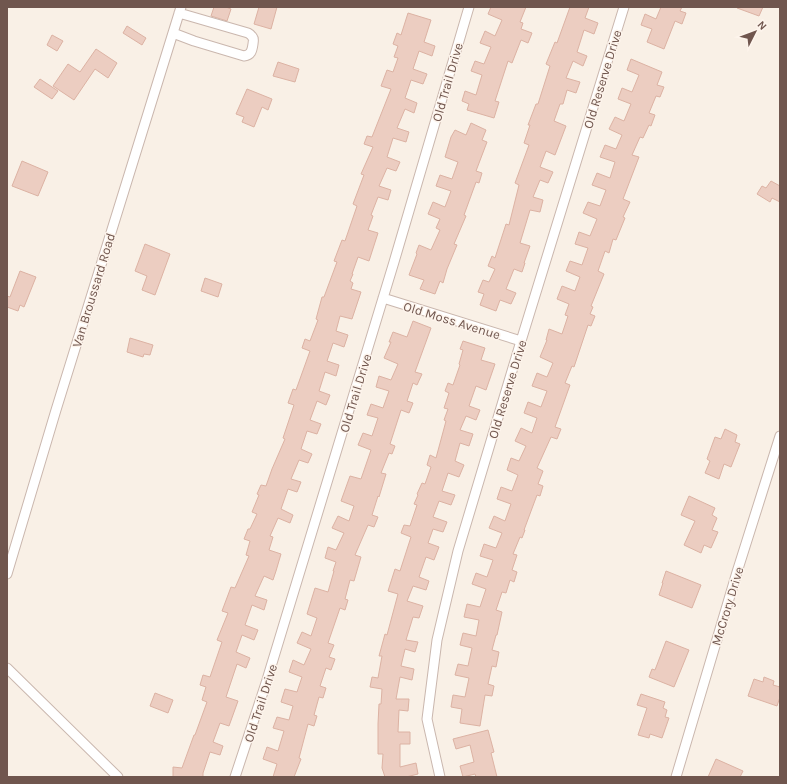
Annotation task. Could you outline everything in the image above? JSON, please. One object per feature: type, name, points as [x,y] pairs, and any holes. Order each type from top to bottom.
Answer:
[{"type":"street","name":"Old Trail Drive","points":[[235,777],[266,683],[383,298],[469,7]]},
{"type":"street","name":"Old Reserve Drive","points":[[440,777],[427,719],[437,640],[458,551],[624,7]]},
{"type":"street","name":"Van Broussard Road","points":[[7,574],[56,410],[180,10]]},
{"type":"street","points":[[173,33],[244,56],[247,56],[253,50],[253,36],[248,33],[180,10]]},
{"type":"street","name":"Old Moss Avenue","points":[[383,298],[521,341]]},
{"type":"street","name":"McCrory Drive","points":[[676,777],[780,436]]},
{"type":"street","points":[[7,668],[118,777]]},
{"type":"building","points":[[214,7],[226,7],[231,9],[227,21],[211,16]]},
{"type":"building","points":[[259,7],[277,7],[271,29],[254,24]]},
{"type":"building","points":[[491,7],[526,7],[520,22],[523,23],[521,29],[532,33],[528,43],[521,40],[512,63],[508,61],[495,101],[499,102],[494,118],[467,110],[469,104],[462,101],[465,91],[476,95],[482,75],[471,71],[475,61],[484,64],[491,47],[480,43],[485,31],[495,36],[502,20],[488,14]]},
{"type":"building","points":[[570,7],[589,7],[585,18],[598,23],[594,34],[584,30],[577,52],[587,56],[583,66],[573,61],[566,78],[580,82],[576,93],[567,90],[563,104],[560,104],[554,121],[566,126],[555,155],[546,151],[540,167],[553,172],[548,183],[540,180],[533,197],[543,200],[540,212],[530,210],[520,243],[530,246],[525,263],[522,272],[514,269],[506,289],[516,293],[511,304],[500,300],[496,311],[480,305],[484,294],[478,292],[483,280],[489,282],[495,269],[488,266],[492,256],[495,258],[506,224],[509,225],[519,185],[515,183],[529,145],[524,143],[530,125],[528,125],[536,104],[538,104],[550,66],[546,64],[555,42],[557,43]]},
{"type":"building","points":[[661,7],[682,7],[680,11],[686,13],[682,24],[675,21],[664,49],[647,42],[652,29],[641,25],[645,14],[656,19]]},
{"type":"building","points":[[737,7],[763,7],[759,16]]},
{"type":"building","points":[[408,13],[431,20],[424,42],[435,46],[432,56],[419,51],[413,69],[427,74],[423,84],[411,80],[405,98],[417,103],[414,113],[405,109],[397,128],[409,132],[406,142],[393,138],[387,157],[400,162],[396,171],[387,168],[379,186],[391,190],[388,200],[378,197],[371,215],[373,216],[368,230],[378,233],[369,261],[358,257],[352,274],[350,281],[353,283],[351,289],[361,292],[352,319],[340,316],[336,331],[348,335],[344,347],[333,343],[327,361],[339,365],[336,376],[325,372],[319,391],[330,395],[326,405],[317,401],[310,420],[321,424],[317,434],[307,431],[301,449],[312,454],[308,463],[299,460],[291,479],[301,482],[297,492],[288,489],[281,509],[293,515],[290,523],[278,518],[270,536],[273,537],[269,550],[281,554],[273,580],[264,576],[255,596],[267,600],[264,610],[252,605],[245,625],[258,630],[254,640],[242,635],[236,652],[250,658],[246,668],[237,664],[226,697],[238,701],[229,726],[220,723],[213,742],[223,746],[220,755],[210,752],[203,777],[173,777],[173,767],[182,768],[207,702],[202,700],[206,687],[200,685],[203,675],[210,677],[222,642],[217,640],[228,613],[222,611],[231,587],[235,588],[249,556],[246,555],[250,541],[244,539],[257,514],[252,512],[259,495],[257,494],[261,485],[266,486],[285,439],[283,438],[294,405],[288,403],[293,389],[296,390],[310,351],[302,348],[305,339],[310,341],[318,320],[316,319],[322,297],[324,297],[337,262],[334,261],[342,240],[345,241],[357,206],[353,204],[364,175],[361,174],[373,147],[364,144],[367,136],[372,137],[391,89],[381,86],[387,70],[393,72],[398,58],[394,57],[398,46],[393,44],[397,33],[401,35]]},
{"type":"building","points":[[127,26],[146,38],[142,45],[123,33]]},
{"type":"building","points":[[52,35],[63,41],[57,51],[47,45]]},
{"type":"building","points":[[96,49],[117,63],[108,78],[95,69],[74,100],[53,86],[68,64],[80,72]]},
{"type":"building","points":[[631,59],[662,72],[657,85],[664,87],[660,97],[656,96],[649,113],[655,115],[651,126],[649,125],[643,138],[640,137],[632,155],[639,157],[623,199],[630,202],[623,217],[625,218],[616,240],[613,239],[609,253],[605,251],[598,271],[604,274],[591,306],[593,307],[590,314],[595,316],[591,326],[588,325],[574,367],[572,366],[565,383],[570,385],[555,427],[561,429],[557,439],[551,437],[537,468],[543,471],[538,484],[543,486],[540,496],[537,495],[522,538],[520,537],[513,554],[517,555],[512,570],[517,572],[514,582],[510,580],[506,593],[502,592],[496,610],[502,612],[492,650],[499,652],[496,667],[492,666],[488,684],[494,686],[492,696],[485,695],[480,726],[460,723],[462,709],[451,707],[453,695],[465,697],[469,678],[455,675],[458,664],[468,666],[472,648],[460,645],[463,633],[476,636],[479,620],[464,617],[467,604],[480,607],[486,589],[472,584],[476,573],[487,577],[493,560],[480,556],[484,544],[496,548],[502,533],[489,528],[494,516],[505,521],[511,504],[497,499],[501,487],[512,491],[518,475],[507,470],[511,458],[519,461],[526,446],[515,441],[521,428],[532,433],[537,418],[524,413],[528,402],[541,407],[547,391],[532,386],[537,373],[547,377],[553,363],[540,357],[547,340],[549,329],[562,334],[568,316],[565,315],[569,304],[557,299],[562,286],[575,291],[580,277],[566,271],[570,261],[582,265],[588,248],[575,244],[579,232],[590,236],[597,219],[583,213],[588,202],[600,206],[606,190],[592,185],[597,173],[610,178],[615,162],[600,157],[605,145],[616,149],[622,135],[609,129],[615,117],[624,121],[631,104],[618,99],[622,88],[632,92],[639,75],[627,70]]},
{"type":"building","points":[[278,62],[299,69],[295,82],[273,76]]},
{"type":"building","points":[[40,79],[58,91],[52,99],[34,87]]},
{"type":"building","points":[[247,89],[272,99],[268,110],[262,107],[254,127],[242,122],[244,117],[236,114]]},
{"type":"building","points":[[471,123],[486,130],[482,140],[487,142],[476,171],[482,173],[479,183],[476,182],[464,215],[466,216],[454,244],[457,245],[443,283],[440,281],[435,294],[420,289],[424,280],[409,275],[419,245],[431,250],[440,230],[436,228],[440,219],[428,214],[433,202],[445,207],[451,191],[436,186],[440,175],[452,179],[458,162],[445,157],[451,137],[455,130],[466,135]]},
{"type":"building","points":[[22,161],[48,172],[38,196],[12,186]]},
{"type":"building","points":[[771,181],[780,186],[780,202],[772,198],[770,202],[757,194],[762,186],[766,188]]},
{"type":"building","points":[[145,244],[170,254],[155,295],[142,290],[147,276],[135,271]]},
{"type":"building","points":[[20,271],[36,277],[24,307],[20,305],[18,311],[7,307],[7,296],[10,297]]},
{"type":"building","points":[[205,278],[222,284],[218,297],[201,291]]},
{"type":"building","points":[[413,321],[431,328],[415,372],[422,374],[417,385],[413,383],[407,401],[413,403],[409,413],[401,410],[390,444],[395,446],[392,454],[389,453],[381,473],[386,474],[372,515],[378,517],[374,527],[368,525],[355,555],[361,557],[354,581],[350,580],[345,599],[348,600],[345,610],[340,608],[328,643],[334,645],[329,657],[335,659],[331,670],[326,668],[320,686],[326,688],[323,698],[319,697],[314,715],[317,716],[314,726],[308,724],[299,758],[301,759],[294,777],[273,777],[277,764],[263,759],[267,747],[278,751],[284,731],[273,728],[277,717],[289,720],[293,706],[281,702],[285,689],[297,692],[302,677],[289,672],[293,660],[304,665],[311,649],[297,643],[302,632],[311,636],[317,618],[307,614],[315,588],[328,592],[336,562],[325,558],[328,547],[336,550],[344,533],[332,528],[338,516],[349,521],[354,506],[341,501],[350,476],[361,479],[371,450],[358,445],[363,433],[372,436],[378,418],[367,415],[371,404],[383,408],[389,391],[376,387],[379,376],[391,380],[398,364],[384,358],[391,342],[389,342],[393,332],[407,337]]},
{"type":"building","points":[[130,338],[153,345],[150,355],[144,354],[143,357],[127,352]]},
{"type":"building","points":[[463,341],[485,348],[481,360],[495,364],[486,390],[476,386],[469,406],[480,410],[476,420],[466,416],[460,430],[473,434],[469,446],[460,443],[455,461],[464,465],[459,477],[448,473],[442,491],[455,495],[451,505],[439,501],[433,517],[447,522],[443,532],[433,529],[428,543],[439,547],[434,560],[426,557],[419,577],[429,581],[426,590],[413,586],[407,601],[423,606],[419,618],[413,617],[406,640],[418,642],[415,652],[405,649],[401,666],[414,669],[412,680],[400,677],[396,699],[409,699],[408,711],[399,710],[398,732],[410,732],[410,744],[400,744],[400,767],[416,763],[418,774],[406,777],[385,777],[382,768],[383,754],[378,754],[379,704],[381,704],[382,689],[370,687],[372,677],[378,678],[382,656],[379,656],[385,634],[387,635],[398,594],[388,591],[395,569],[400,571],[411,537],[401,533],[404,525],[410,526],[417,505],[414,504],[418,495],[417,494],[422,483],[425,484],[431,467],[427,465],[430,455],[436,458],[446,421],[444,420],[448,409],[444,408],[449,393],[445,391],[448,383],[453,385],[460,365],[463,350],[460,349]]},
{"type":"building","points":[[725,429],[737,435],[735,442],[740,444],[731,467],[724,464],[719,479],[705,473],[710,461],[707,459],[715,437],[721,439]]},
{"type":"building","points":[[689,496],[715,508],[712,515],[717,518],[712,530],[718,532],[711,548],[704,545],[701,553],[684,545],[695,521],[681,515]]},
{"type":"building","points":[[666,571],[701,585],[692,608],[659,595]]},
{"type":"building","points":[[666,641],[689,650],[674,687],[649,677],[652,669],[655,670]]},
{"type":"building","points":[[764,677],[774,681],[773,685],[780,687],[780,697],[777,706],[748,696],[754,679],[763,682]]},
{"type":"building","points":[[155,693],[173,700],[168,713],[150,706]]},
{"type":"building","points":[[641,694],[665,702],[663,708],[667,710],[665,717],[669,718],[662,738],[650,734],[649,738],[638,735],[647,708],[637,705]]},
{"type":"building","points":[[488,730],[494,752],[491,753],[497,777],[476,777],[475,774],[463,777],[460,766],[474,762],[470,745],[456,749],[453,739]]},
{"type":"building","points":[[716,759],[743,771],[740,777],[708,777]]}]
